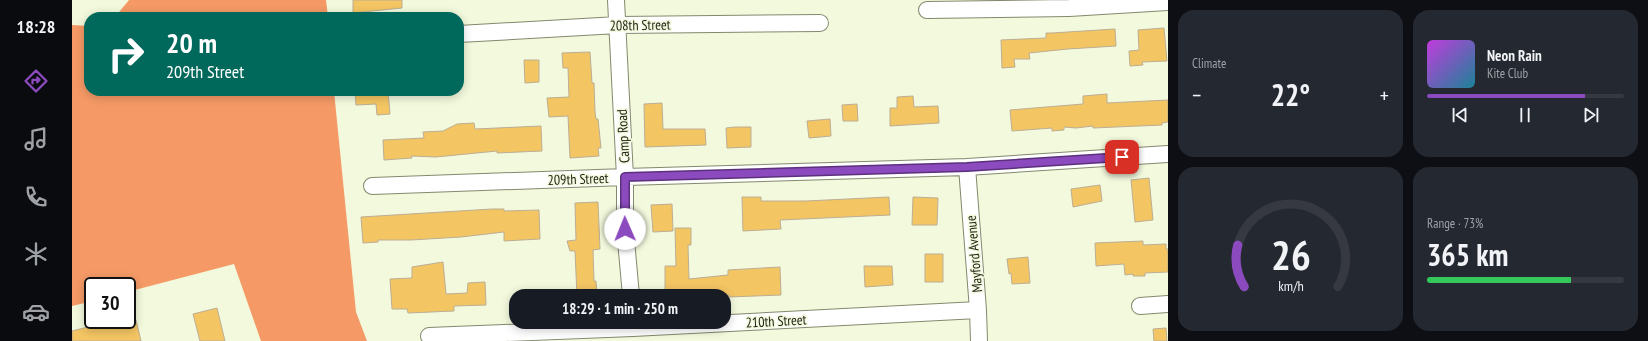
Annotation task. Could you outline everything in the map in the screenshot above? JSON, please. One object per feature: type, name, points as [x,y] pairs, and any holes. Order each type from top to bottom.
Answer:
[{"type":"street","name":"Camp Road","points":[[616,0],[625,177],[625,229],[630,289]]},
{"type":"street","points":[[927,10],[1069,8],[1168,2]]},
{"type":"street","name":"208th Street","points":[[464,34],[618,25],[820,23]]},
{"type":"street","name":"209th Street","points":[[372,186],[967,167],[1168,154]]},
{"type":"street","name":"Mayford Avenue","points":[[967,167],[979,341]]},
{"type":"street","points":[[1140,306],[1168,304]]},
{"type":"street","name":"210th Street","points":[[429,336],[633,330],[978,310]]},
{"type":"shaded area","points":[[129,0],[326,0],[327,12],[119,12]]},
{"type":"shaded area","points":[[72,25],[84,26],[84,96],[334,96],[356,312],[367,341],[261,341],[234,264],[136,290],[136,277],[84,277],[84,303],[72,306]]},
{"type":"building","points":[[353,0],[402,0],[402,8],[353,12]]},
{"type":"building","points":[[1164,28],[1167,61],[1142,62],[1143,65],[1130,66],[1129,51],[1139,50],[1138,30]]},
{"type":"building","points":[[1115,29],[1116,46],[1029,53],[1030,59],[1014,59],[1015,67],[1002,68],[1001,40],[1046,38],[1046,33]]},
{"type":"building","points":[[590,52],[592,83],[594,83],[595,112],[596,119],[598,119],[601,148],[598,148],[599,156],[570,158],[568,116],[549,117],[547,98],[569,97],[568,68],[563,68],[562,53]]},
{"type":"building","points":[[524,60],[539,60],[539,82],[525,83]]},
{"type":"building","points":[[1107,94],[1107,103],[1168,100],[1168,122],[1162,123],[1162,125],[1093,128],[1093,126],[1076,128],[1064,127],[1064,130],[1052,131],[1052,128],[1012,131],[1010,110],[1083,104],[1083,96]]},
{"type":"building","points":[[355,96],[388,96],[390,114],[377,115],[376,104],[356,105]]},
{"type":"building","points":[[913,96],[914,107],[938,106],[939,123],[890,126],[890,108],[897,108],[897,97]]},
{"type":"building","points":[[662,103],[663,129],[705,129],[706,145],[645,147],[644,104]]},
{"type":"building","points":[[857,104],[858,121],[843,121],[842,105]]},
{"type":"building","points":[[830,119],[831,136],[809,138],[807,121]]},
{"type":"building","points":[[474,123],[475,129],[541,126],[542,151],[497,153],[497,151],[436,157],[411,156],[412,158],[384,160],[383,140],[424,138],[423,132],[443,131],[457,124]]},
{"type":"building","points":[[751,127],[751,147],[727,148],[726,128]]},
{"type":"building","points":[[1149,178],[1153,220],[1135,222],[1131,180]]},
{"type":"building","points":[[1100,185],[1102,201],[1073,207],[1071,189]]},
{"type":"building","points":[[742,197],[761,197],[761,201],[806,201],[889,197],[890,215],[780,220],[781,229],[743,231]]},
{"type":"building","points":[[913,197],[938,198],[937,225],[912,225]]},
{"type":"building","points":[[598,202],[600,249],[593,250],[594,281],[596,281],[597,289],[577,289],[575,251],[570,251],[567,241],[576,240],[575,203]]},
{"type":"building","points":[[672,204],[673,231],[653,232],[651,205]]},
{"type":"building","points":[[504,209],[504,211],[539,210],[540,239],[504,241],[504,232],[461,237],[378,240],[378,242],[363,243],[361,217]]},
{"type":"building","points":[[675,228],[691,228],[691,245],[688,245],[689,279],[728,275],[728,270],[780,267],[781,295],[731,297],[731,289],[665,289],[665,266],[676,266]]},
{"type":"building","points":[[1143,241],[1143,245],[1166,244],[1166,249],[1168,249],[1168,272],[1145,273],[1145,276],[1133,276],[1133,274],[1125,275],[1124,264],[1096,266],[1095,243]]},
{"type":"building","points":[[925,254],[943,254],[943,282],[925,282]]},
{"type":"building","points":[[1028,257],[1030,283],[1012,284],[1007,259]]},
{"type":"building","points":[[443,262],[446,294],[467,293],[468,283],[485,282],[486,305],[454,306],[454,311],[408,313],[407,309],[392,309],[390,279],[412,278],[412,267]]},
{"type":"building","points":[[864,266],[892,266],[893,285],[865,287]]},
{"type":"building","points":[[217,308],[225,341],[200,341],[193,314]]},
{"type":"building","points":[[136,320],[141,341],[72,341],[72,331],[84,328],[136,329]]},
{"type":"building","points":[[1166,328],[1167,341],[1154,341],[1153,329]]},
{"type":"route","points":[[625,229],[625,177],[967,167],[1122,157]]}]
